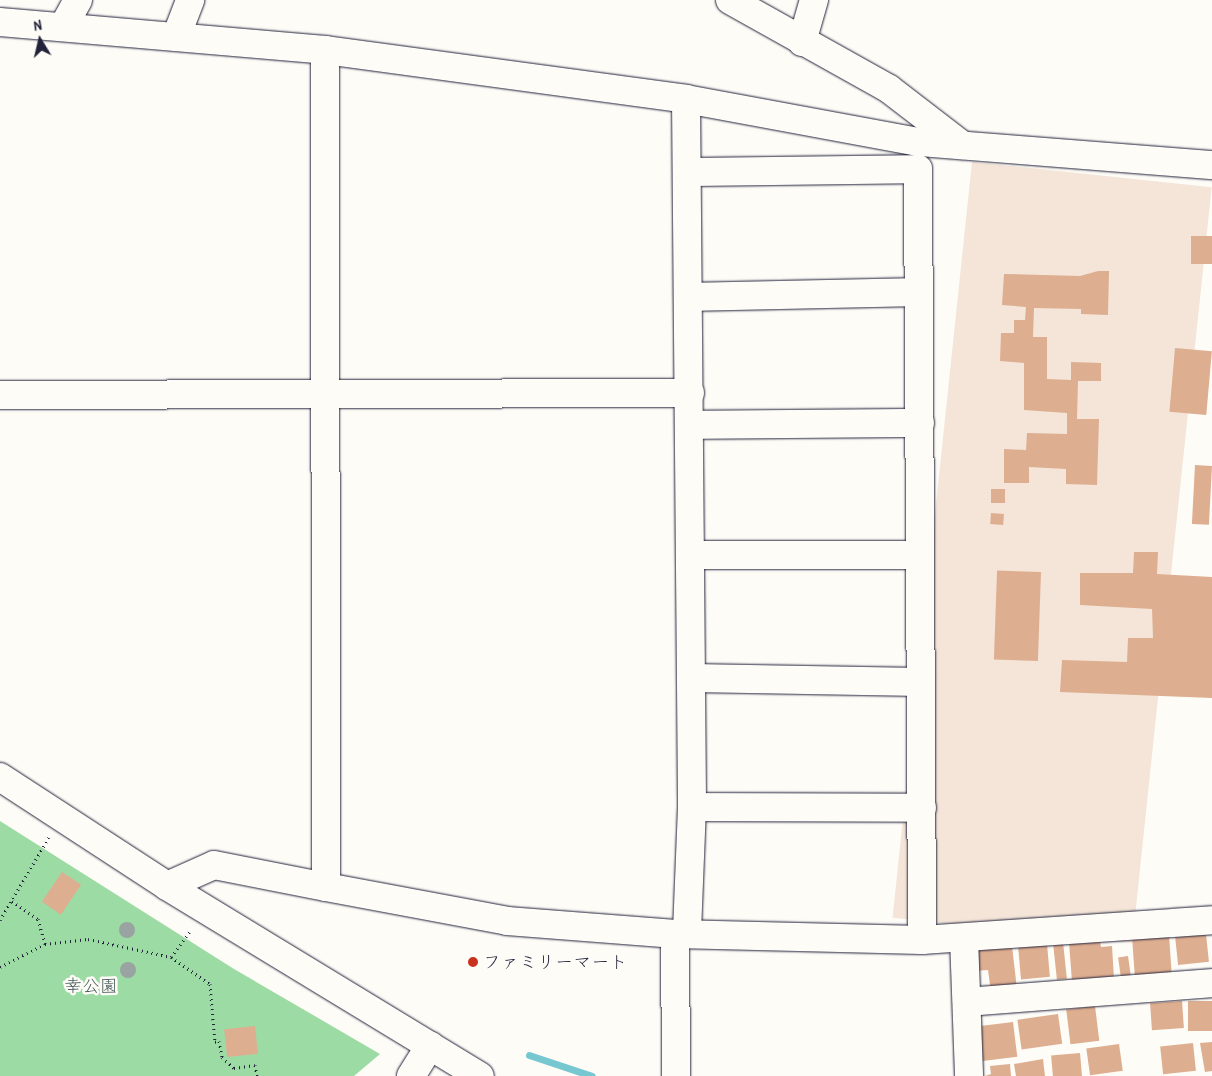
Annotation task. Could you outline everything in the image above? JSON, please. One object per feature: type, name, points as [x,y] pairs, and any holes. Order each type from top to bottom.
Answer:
[{"type":"street","points":[[63,27],[78,0]]},
{"type":"street","points":[[176,36],[190,0]]},
{"type":"street","points":[[730,0],[889,89],[962,145]]},
{"type":"street","points":[[802,42],[814,0]]},
{"type":"street","points":[[0,22],[325,50],[686,99],[918,142],[1212,165]]},
{"type":"street","points":[[325,50],[326,887]]},
{"type":"street","points":[[676,1076],[681,933],[692,807],[690,393],[686,99]]},
{"type":"street","points":[[688,172],[918,169],[922,940]]},
{"type":"street","points":[[688,297],[919,292]]},
{"type":"street","points":[[0,395],[326,397],[690,393]]},
{"type":"street","points":[[689,425],[920,423]]},
{"type":"street","points":[[690,555],[920,555]]},
{"type":"street","points":[[691,678],[921,682]]},
{"type":"street","points":[[0,777],[167,886],[480,1076]]},
{"type":"street","points":[[692,807],[922,808]]},
{"type":"street","points":[[167,886],[214,865],[507,921],[681,933],[922,940],[1212,920]]},
{"type":"street","points":[[964,938],[969,1076]]},
{"type":"street","points":[[967,1002],[1212,983]]},
{"type":"street","points":[[411,1076],[430,1045]]},
{"type":"path","points":[[0,920],[61,817]]},
{"type":"path","points":[[12,901],[38,919],[45,944]]},
{"type":"path","points":[[171,957],[205,909]]},
{"type":"path","points":[[0,967],[45,944],[88,939],[171,957],[210,984],[215,1042],[219,1041],[222,1057],[234,1068],[255,1065],[257,1076]]},
{"type":"shaded area","points":[[972,162],[1212,187],[1132,943],[893,918]]},
{"type":"green space","name":"幸公園","points":[[0,821],[234,969],[380,1054],[354,1076],[0,1076]]},
{"type":"building","points":[[1191,236],[1212,236],[1212,264],[1191,264]]},
{"type":"building","points":[[1098,271],[1109,271],[1108,315],[1081,314],[1081,309],[1034,308],[1033,337],[1047,337],[1047,379],[1071,380],[1071,362],[1101,363],[1101,381],[1078,381],[1077,419],[1099,419],[1097,485],[1066,484],[1066,469],[1029,467],[1029,483],[1004,483],[1004,449],[1026,450],[1027,433],[1067,434],[1067,413],[1024,410],[1024,363],[1000,361],[1001,333],[1014,333],[1014,320],[1025,320],[1026,307],[1002,305],[1004,274],[1080,276]]},
{"type":"building","points":[[1175,348],[1212,351],[1206,415],[1169,412]]},
{"type":"building","points":[[1195,465],[1212,466],[1209,525],[1192,524]]},
{"type":"building","points":[[991,489],[1005,489],[1005,503],[991,503]]},
{"type":"building","points":[[991,513],[1004,514],[1003,525],[990,524]]},
{"type":"building","points":[[1134,552],[1158,552],[1157,574],[1212,577],[1212,698],[1060,692],[1062,660],[1127,662],[1128,638],[1153,638],[1152,609],[1080,605],[1080,573],[1133,573]]},
{"type":"building","points":[[997,570],[1041,572],[1038,661],[994,659]]},
{"type":"building","points":[[62,872],[81,885],[61,915],[42,902]]},
{"type":"building","points":[[1206,934],[1209,962],[1178,965],[1175,937]]},
{"type":"building","points":[[1169,935],[1172,974],[1135,976],[1132,938]]},
{"type":"building","points":[[1100,940],[1101,947],[1112,946],[1114,979],[1072,982],[1069,942]]},
{"type":"building","points":[[1063,942],[1067,979],[1057,980],[1053,943]]},
{"type":"building","points":[[1047,944],[1050,977],[1021,979],[1018,947]]},
{"type":"building","points":[[1012,946],[1017,989],[991,992],[988,970],[975,971],[972,951]]},
{"type":"building","points":[[1128,956],[1131,978],[1121,979],[1118,957]]},
{"type":"building","points":[[1182,1001],[1184,1028],[1152,1030],[1150,1003]]},
{"type":"building","points":[[1188,1001],[1212,1001],[1212,1031],[1188,1031]]},
{"type":"building","points":[[1095,1006],[1099,1041],[1070,1044],[1066,1010]]},
{"type":"building","points":[[1058,1014],[1062,1044],[1022,1049],[1017,1020]]},
{"type":"building","points":[[1013,1022],[1017,1057],[979,1061],[974,1027]]},
{"type":"building","points":[[255,1026],[258,1054],[227,1057],[224,1029]]},
{"type":"building","points":[[1212,1042],[1212,1071],[1205,1072],[1200,1043]]},
{"type":"building","points":[[1193,1043],[1196,1071],[1163,1074],[1160,1046]]},
{"type":"building","points":[[1119,1044],[1123,1071],[1090,1075],[1086,1049]]},
{"type":"building","points":[[1080,1053],[1082,1076],[1053,1076],[1051,1056]]},
{"type":"building","points":[[1043,1059],[1045,1076],[1016,1076],[1014,1064]]},
{"type":"building","points":[[1010,1064],[1011,1076],[985,1076],[991,1074],[990,1066]]},
{"type":"waterway","points":[[529,1055],[592,1076]]},
{"type":"place","name":"ファミリーマート","points":[[473,962]]}]
